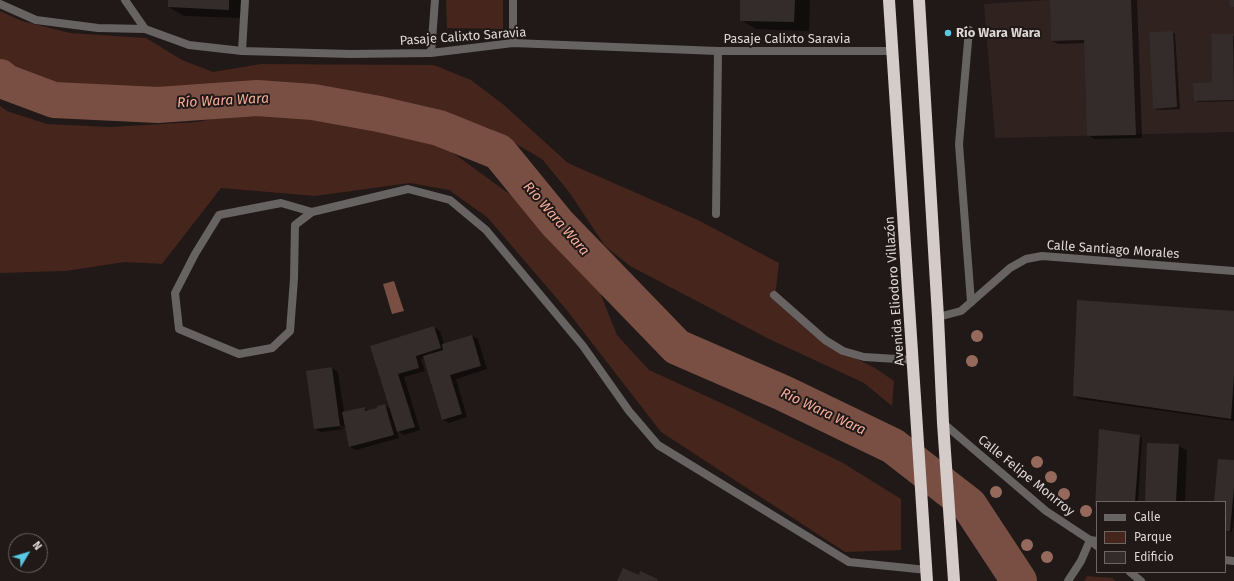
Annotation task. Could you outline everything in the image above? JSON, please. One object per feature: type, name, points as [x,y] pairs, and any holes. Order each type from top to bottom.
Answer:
[{"type":"highway","name":"Avenida Eliodoro Villazón","points":[[889,0],[914,360],[927,576]]},
{"type":"highway","points":[[919,0],[943,423],[954,581]]},
{"type":"street","points":[[125,0],[145,29]]},
{"type":"street","points":[[242,51],[245,0]]},
{"type":"street","points":[[431,52],[435,0]]},
{"type":"street","points":[[513,0],[513,44]]},
{"type":"street","name":"Pasaje Calixto Saravia","points":[[0,4],[36,20],[98,28],[145,29],[189,44],[242,51],[350,54],[431,52],[513,44],[718,51],[892,50]]},
{"type":"street","points":[[969,30],[960,144],[971,302]]},
{"type":"street","points":[[716,214],[718,51]]},
{"type":"street","points":[[312,212],[281,203],[219,215],[195,254],[175,293],[179,329],[239,354],[272,348],[290,331],[294,279],[295,225],[312,212],[408,189],[450,200],[486,230],[583,346],[629,411],[658,445],[849,562],[927,576]]},
{"type":"street","name":"Calle Santiago Morales","points":[[938,317],[961,310],[1010,268],[1026,259],[1042,256],[1234,271]]},
{"type":"street","points":[[774,295],[825,340],[843,351],[864,357],[914,360]]},
{"type":"street","name":"Calle Felipe Monrroy","points":[[943,423],[1046,511],[1093,541]]},
{"type":"street","points":[[1068,581],[1093,541]]},
{"type":"street","points":[[1131,573],[1141,581]]},
{"type":"shaded area","points":[[1046,0],[1234,0],[1234,132],[995,138],[984,4]]},
{"type":"shaded area","points":[[394,281],[404,311],[392,314],[383,284]]},
{"type":"green space","points":[[446,0],[503,0],[503,29],[447,28]]},
{"type":"green space","points":[[0,11],[22,21],[70,33],[146,38],[182,60],[213,72],[261,64],[434,65],[471,80],[504,105],[568,163],[698,220],[779,263],[775,297],[837,349],[875,368],[894,381],[892,406],[864,383],[769,339],[630,266],[605,246],[569,192],[542,159],[489,128],[353,99],[253,90],[139,96],[57,92],[11,77],[0,66]]},
{"type":"green space","points":[[0,106],[7,111],[47,124],[110,127],[197,122],[241,113],[396,126],[449,150],[530,209],[566,244],[597,285],[617,335],[649,370],[730,407],[843,463],[901,499],[901,550],[845,552],[661,432],[565,308],[487,217],[449,190],[410,183],[315,196],[221,188],[162,264],[125,262],[66,271],[0,273]]},
{"type":"green space","points":[[1087,576],[1112,578],[1116,581],[1084,581]]},
{"type":"building","points":[[168,0],[229,0],[229,10],[168,7]]},
{"type":"building","points":[[740,0],[795,0],[794,22],[740,21]]},
{"type":"building","points":[[1050,0],[1131,0],[1136,135],[1087,136],[1084,40],[1051,41]]},
{"type":"building","points":[[1229,0],[1234,0],[1234,7],[1230,7]]},
{"type":"building","points":[[1173,31],[1177,107],[1153,109],[1149,32]]},
{"type":"building","points":[[1211,34],[1233,34],[1234,100],[1194,101],[1193,83],[1212,82]]},
{"type":"building","points":[[1077,300],[1234,311],[1234,375],[1231,419],[1073,396]]},
{"type":"building","points":[[434,326],[441,348],[416,356],[419,368],[398,374],[415,427],[397,432],[370,346]]},
{"type":"building","points":[[472,335],[481,366],[450,375],[462,414],[442,420],[423,356],[443,350],[442,344]]},
{"type":"building","points":[[332,367],[340,426],[314,429],[306,371]]},
{"type":"building","points":[[385,404],[394,435],[349,447],[342,412],[365,407],[365,411]]},
{"type":"building","points":[[1099,429],[1140,435],[1135,501],[1096,501],[1095,506]]},
{"type":"building","points":[[1147,443],[1179,444],[1176,501],[1145,501]]},
{"type":"building","points":[[1218,459],[1234,460],[1234,487],[1230,531],[1226,531],[1226,501],[1214,501]]},
{"type":"building","points":[[623,568],[639,575],[640,571],[658,579],[657,581],[617,581]]},
{"type":"waterway","name":"Río Wara Wara","points":[[0,77],[6,82],[54,100],[158,105],[257,98],[313,102],[379,114],[439,128],[499,152],[557,223],[677,347],[783,393],[893,446],[969,505],[1019,581]]},
{"type":"place","name":"Río Wara Wara","points":[[948,33]]}]
